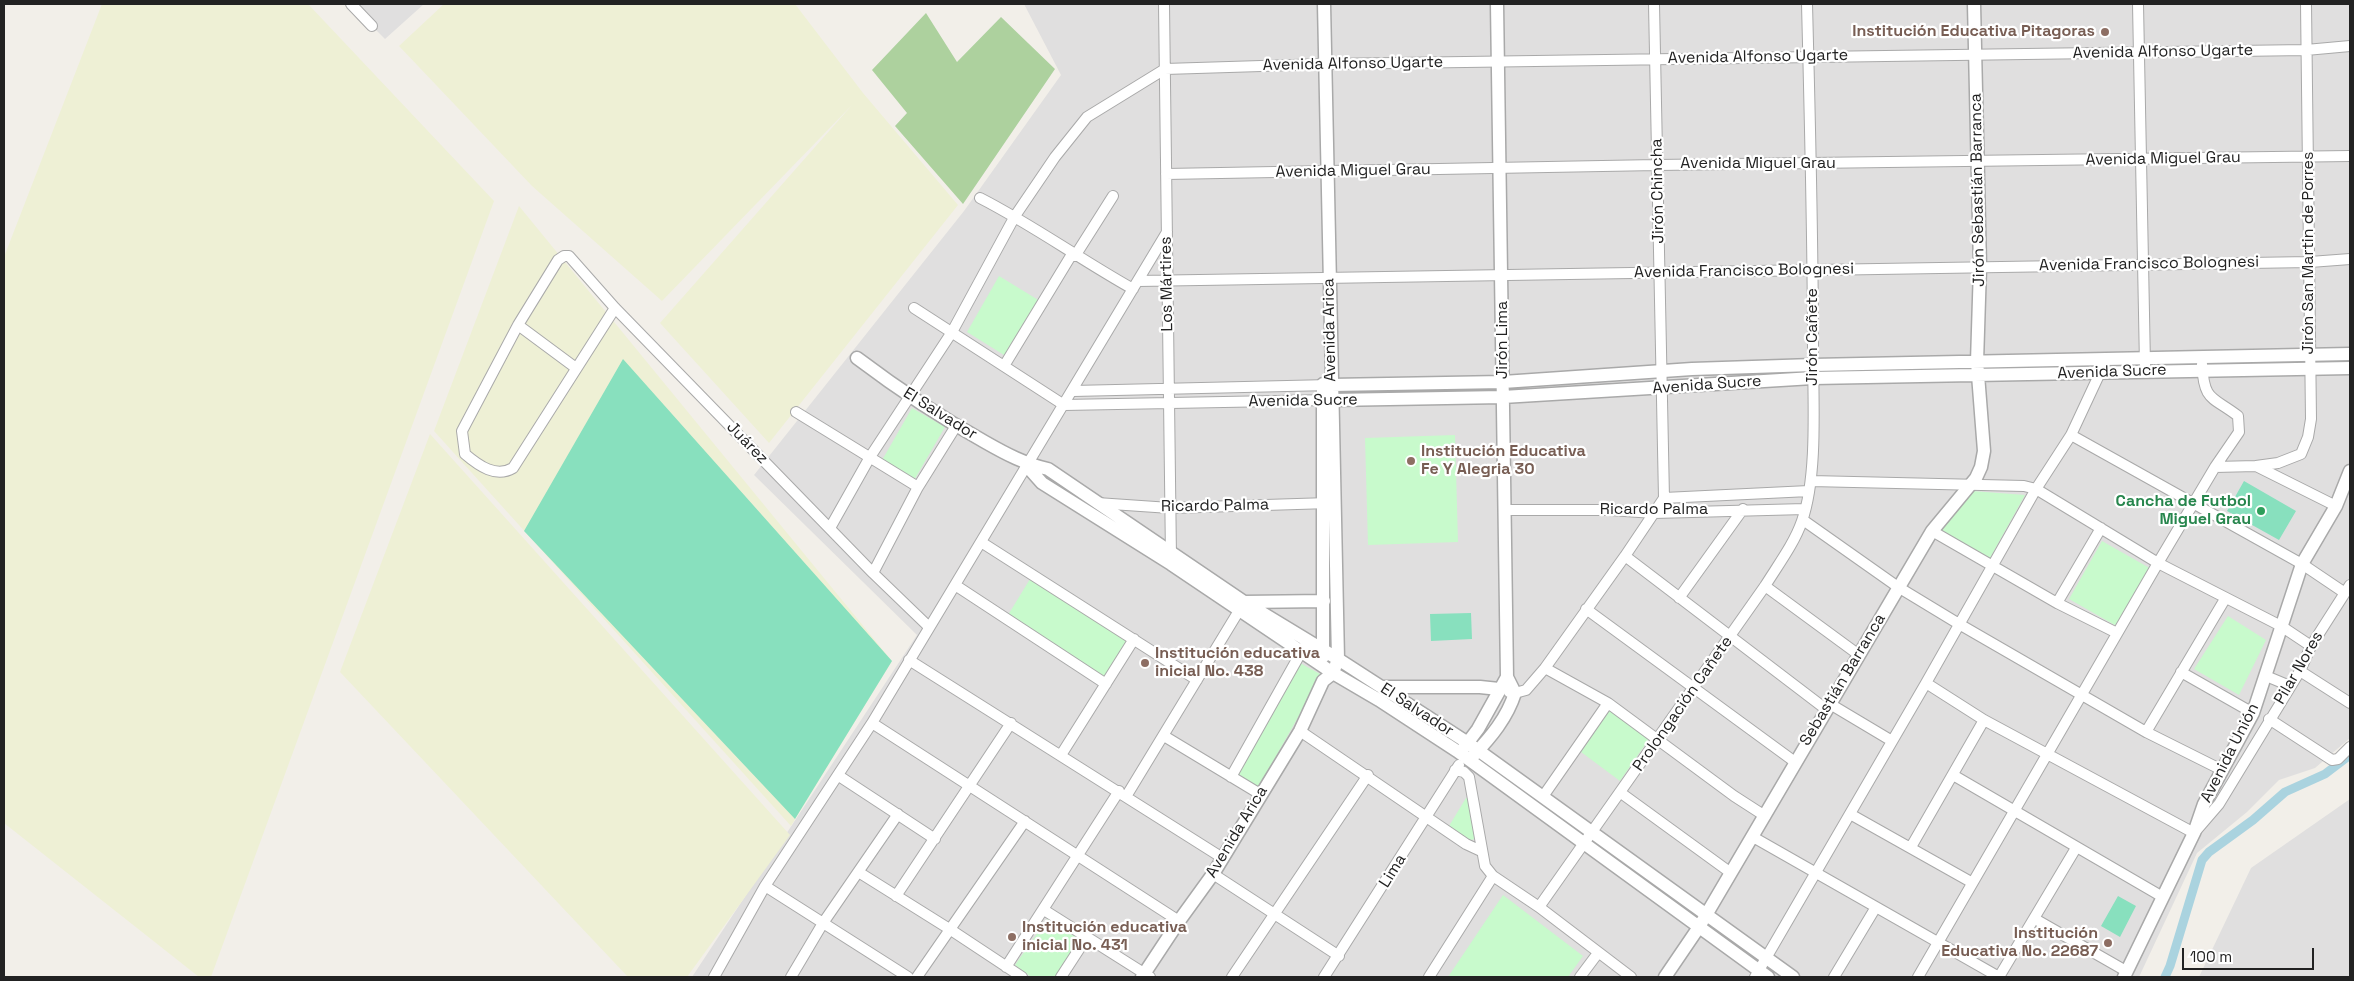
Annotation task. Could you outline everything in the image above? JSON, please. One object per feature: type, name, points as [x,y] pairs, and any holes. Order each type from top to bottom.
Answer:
[{"type":"street","points":[[351,4],[372,26]]},
{"type":"street","name":"Los Mártires","points":[[1164,4],[1171,558]]},
{"type":"street","name":"Avenida Arica","points":[[1145,976],[1179,921],[1213,874],[1221,857],[1300,731],[1338,659],[1329,503],[1321,64],[1315,4]]},
{"type":"street","name":"Avenida Arica","points":[[1321,64],[1324,4]]},
{"type":"street","name":"Jirón Lima","points":[[1497,4],[1507,677],[1515,693]]},
{"type":"street","name":"Jirón Chincha","points":[[1654,4],[1664,498]]},
{"type":"street","name":"Jirón Cañete","points":[[1807,4],[1813,270],[1810,486]]},
{"type":"street","name":"Jirón Sebastián Barranca","points":[[1974,4],[1980,267],[1978,376]]},
{"type":"street","points":[[2138,4],[2145,364]]},
{"type":"street","name":"Jirón San Martin de Porres","points":[[2256,466],[2278,463],[2301,454],[2308,437],[2311,419],[2306,4]]},
{"type":"street","name":"Avenida Alfonso Ugarte","points":[[1165,69],[1498,61],[2306,50],[2350,46]]},
{"type":"street","points":[[830,528],[870,458],[952,332],[1015,216],[1055,157],[1086,117],[1165,69]]},
{"type":"street","name":"Avenida Miguel Grau","points":[[1166,174],[1500,169],[1657,164],[1812,164],[2350,156]]},
{"type":"street","points":[[1004,366],[1073,255],[1114,196]]},
{"type":"street","points":[[980,198],[1015,216],[1073,255],[1135,285]]},
{"type":"street","points":[[714,977],[765,886],[839,776],[1026,465],[1073,391],[1166,232]]},
{"type":"street","name":"Juárez","points":[[518,325],[558,260],[564,256],[569,256],[615,308],[873,573],[929,627]]},
{"type":"street","name":"Avenida Francisco Bolognesi","points":[[1135,285],[1167,281],[2310,262],[2350,259]]},
{"type":"street","points":[[576,368],[518,325],[462,431],[465,454],[475,463],[492,471],[505,472],[513,468],[615,308]]},
{"type":"street","points":[[914,308],[1064,405]]},
{"type":"street","name":"Avenida Sucre","points":[[2202,364],[2310,355],[2350,354]]},
{"type":"street","name":"El Salvador","points":[[857,358],[909,397],[956,426],[1026,465],[1048,470],[1171,558],[1304,646],[1321,665]]},
{"type":"street","points":[[1760,975],[1766,958],[2036,489],[2071,435],[2106,360]]},
{"type":"street","name":"Avenida Sucre","points":[[1064,405],[1503,397],[1662,388],[1813,372],[1977,362],[2106,360],[2145,364],[2350,368]]},
{"type":"street","name":"Avenida Sucre","points":[[1073,391],[1503,382],[1661,371],[1978,376],[2100,372],[2145,364]]},
{"type":"street","points":[[1918,977],[1940,942],[1971,882],[2015,811],[2047,752],[2158,563],[2215,467],[2239,432],[2240,422],[2238,416],[2210,398],[2205,390],[2202,364]]},
{"type":"street","name":"Sebastián Barranca","points":[[1665,977],[1707,915],[1932,531],[1952,505],[1971,485],[1981,467],[1984,451],[1978,376]]},
{"type":"street","points":[[796,412],[918,487]]},
{"type":"street","points":[[873,573],[918,487],[956,426]]},
{"type":"street","points":[[2071,435],[2348,589]]},
{"type":"street","name":"El Salvador","points":[[1026,465],[1042,483],[1171,558]]},
{"type":"street","points":[[2215,467],[2256,466],[2336,506]]},
{"type":"street","name":"Avenida Unión","points":[[2125,974],[2194,833],[2204,804],[2253,712],[2302,564],[2336,506],[2350,471]]},
{"type":"street","name":"Ricardo Palma","points":[[1664,498],[1810,486],[1971,485],[2024,486],[2036,489]]},
{"type":"street","name":"Prolongación Cañete","points":[[1539,907],[1765,586],[1793,542],[1803,520],[1810,486]]},
{"type":"street","points":[[2036,489],[2158,563],[2281,626],[2311,646]]},
{"type":"street","points":[[1382,688],[1480,686],[1515,693],[1526,690],[1545,668],[1664,498]]},
{"type":"street","name":"Ricardo Palma","points":[[1095,503],[1170,508],[1329,503]]},
{"type":"street","name":"Avenida Arica","points":[[1328,677],[1321,665],[1324,651],[1324,601],[1329,503]]},
{"type":"street","name":"Ricardo Palma","points":[[1504,510],[1610,510],[1654,513],[1805,508]]},
{"type":"street","points":[[1679,598],[1743,509]]},
{"type":"street","points":[[1803,520],[1898,587],[1959,624],[2146,732],[2222,770]]},
{"type":"street","points":[[2057,603],[2101,528]]},
{"type":"street","points":[[1932,531],[2057,603],[2117,634]]},
{"type":"street","points":[[981,542],[1197,680]]},
{"type":"street","points":[[1625,556],[1730,636],[1828,707],[1892,741]]},
{"type":"street","points":[[955,585],[1106,684]]},
{"type":"street","points":[[1765,586],[1858,655]]},
{"type":"street","name":"Pilar Nores","points":[[2194,833],[2219,804],[2300,670],[2311,646],[2348,589]]},
{"type":"street","points":[[2146,732],[2225,599]]},
{"type":"street","points":[[1006,967],[1078,856],[1164,736],[1242,606],[1324,601]]},
{"type":"street","points":[[1586,610],[1795,762]]},
{"type":"street","points":[[1061,755],[1134,638]]},
{"type":"street","points":[[1232,777],[1304,646]]},
{"type":"street","name":"El Salvador","points":[[1304,646],[1324,651],[1382,688],[1465,757],[1544,795],[1793,977]]},
{"type":"street","points":[[909,660],[1123,793],[1221,857]]},
{"type":"street","points":[[1545,668],[1608,704],[1734,796],[1765,816]]},
{"type":"street","points":[[2300,670],[2350,703]]},
{"type":"street","points":[[2181,672],[2253,712]]},
{"type":"street","points":[[2266,676],[2290,686]]},
{"type":"street","name":"El Salvador","points":[[1328,677],[1379,700],[1465,757],[1699,927],[1760,975]]},
{"type":"street","points":[[1507,677],[1499,689],[1465,757],[1464,772],[1469,777],[1485,866],[1493,876],[1539,907],[1630,977]]},
{"type":"street","points":[[1926,683],[1984,720],[2047,752],[2194,833]]},
{"type":"street","points":[[1465,757],[1502,721],[1515,693]]},
{"type":"street","points":[[1544,795],[1608,704]]},
{"type":"street","points":[[2269,719],[2332,760],[2338,759],[2350,747]]},
{"type":"street","points":[[1911,847],[1984,720]]},
{"type":"street","points":[[872,722],[972,785],[1179,921]]},
{"type":"street","points":[[896,896],[972,785],[1011,723]]},
{"type":"street","points":[[1300,731],[1368,775],[1466,844],[1481,851]]},
{"type":"street","points":[[1164,736],[1260,794]]},
{"type":"street","name":"Lima","points":[[1324,977],[1465,757]]},
{"type":"street","points":[[1232,977],[1368,775]]},
{"type":"street","points":[[1953,775],[2076,848],[2162,896]]},
{"type":"street","points":[[839,776],[936,839]]},
{"type":"street","points":[[1621,793],[1731,873]]},
{"type":"street","points":[[791,977],[823,923],[860,873],[898,814]]},
{"type":"street","points":[[1850,814],[1971,882]]},
{"type":"street","points":[[917,977],[1025,821]]},
{"type":"street","points":[[1753,837],[1999,977],[2076,848]]},
{"type":"street","points":[[860,873],[1022,977]]},
{"type":"street","points":[[1213,874],[1339,956]]},
{"type":"street","points":[[1428,977],[1493,876]]},
{"type":"street","points":[[765,886],[908,977]]},
{"type":"street","points":[[1834,977],[1876,907]]},
{"type":"street","points":[[1044,910],[1145,976]]},
{"type":"street","points":[[2035,919],[2125,974]]},
{"type":"street","points":[[1061,977],[1087,937]]},
{"type":"street","points":[[1584,975],[1598,953]]},
{"type":"shaded area","points":[[350,4],[424,4],[385,39]]},
{"type":"shaded area","points":[[1024,4],[2350,4],[2350,738],[2315,768],[2279,780],[2247,812],[2197,853],[2139,977],[692,977],[917,635],[754,475],[964,211],[1061,75]]},
{"type":"shaded area","points":[[2350,799],[2350,977],[2199,977],[2251,868]]},
{"type":"green space","points":[[102,4],[308,4],[494,201],[211,977],[199,977],[4,823],[4,257]]},
{"type":"green space","points":[[444,4],[795,4],[863,93],[958,205],[769,443],[660,323],[852,105],[662,301],[532,186],[399,46]]},
{"type":"green space","points":[[926,13],[957,62],[1001,17],[1055,69],[963,204],[895,126],[907,113],[872,70]]},
{"type":"green space","points":[[519,206],[892,661],[791,826],[434,431]]},
{"type":"green space","points":[[999,276],[1040,301],[1007,355],[967,332]]},
{"type":"green space","points":[[623,359],[892,661],[795,819],[524,531]]},
{"type":"green space","points":[[912,408],[945,427],[913,482],[881,462]]},
{"type":"green space","points":[[430,434],[790,835],[687,977],[628,977],[340,672]]},
{"type":"green space","points":[[1455,435],[1458,542],[1368,545],[1365,438]]},
{"type":"green space","name":"Cancha de Futbol Miguel Grau","points":[[2244,481],[2296,511],[2279,540],[2227,511]]},
{"type":"green space","points":[[1972,491],[2025,495],[1990,558],[1939,531]]},
{"type":"green space","points":[[2102,541],[2153,570],[2120,628],[2069,599]]},
{"type":"green space","points":[[1030,579],[1128,641],[1106,678],[1008,615]]},
{"type":"green space","points":[[1471,613],[1472,639],[1431,641],[1430,614]]},
{"type":"green space","points":[[2228,616],[2266,640],[2239,695],[2194,669]]},
{"type":"green space","points":[[1300,663],[1322,675],[1258,788],[1237,776]]},
{"type":"green space","points":[[1609,710],[1649,739],[1620,781],[1581,752]]},
{"type":"green space","points":[[1471,797],[1476,837],[1471,841],[1467,841],[1449,826],[1466,798]]},
{"type":"green space","points":[[1503,895],[1583,956],[1568,977],[1448,977]]},
{"type":"green space","points":[[2118,896],[2136,906],[2120,937],[2101,926]]},
{"type":"green space","points":[[1048,918],[1082,938],[1055,977],[1031,977],[1015,965]]},
{"type":"waterway","points":[[2165,977],[2202,860],[2209,852],[2253,820],[2285,792],[2325,774],[2350,755]]},
{"type":"place","name":"Institución Educativa Pitagoras","points":[[2105,32]]},
{"type":"place","name":"Institución Educativa Fe Y Alegria 30","points":[[1411,461]]},
{"type":"place","name":"Cancha de Futbol Miguel Grau","points":[[2261,511]]},
{"type":"place","name":"Institución educativa inicial No. 438","points":[[1145,663]]},
{"type":"place","name":"Institución educativa inicial No. 431","points":[[1012,937]]},
{"type":"place","name":"Institución Educativa No. 22687","points":[[2108,943]]}]
